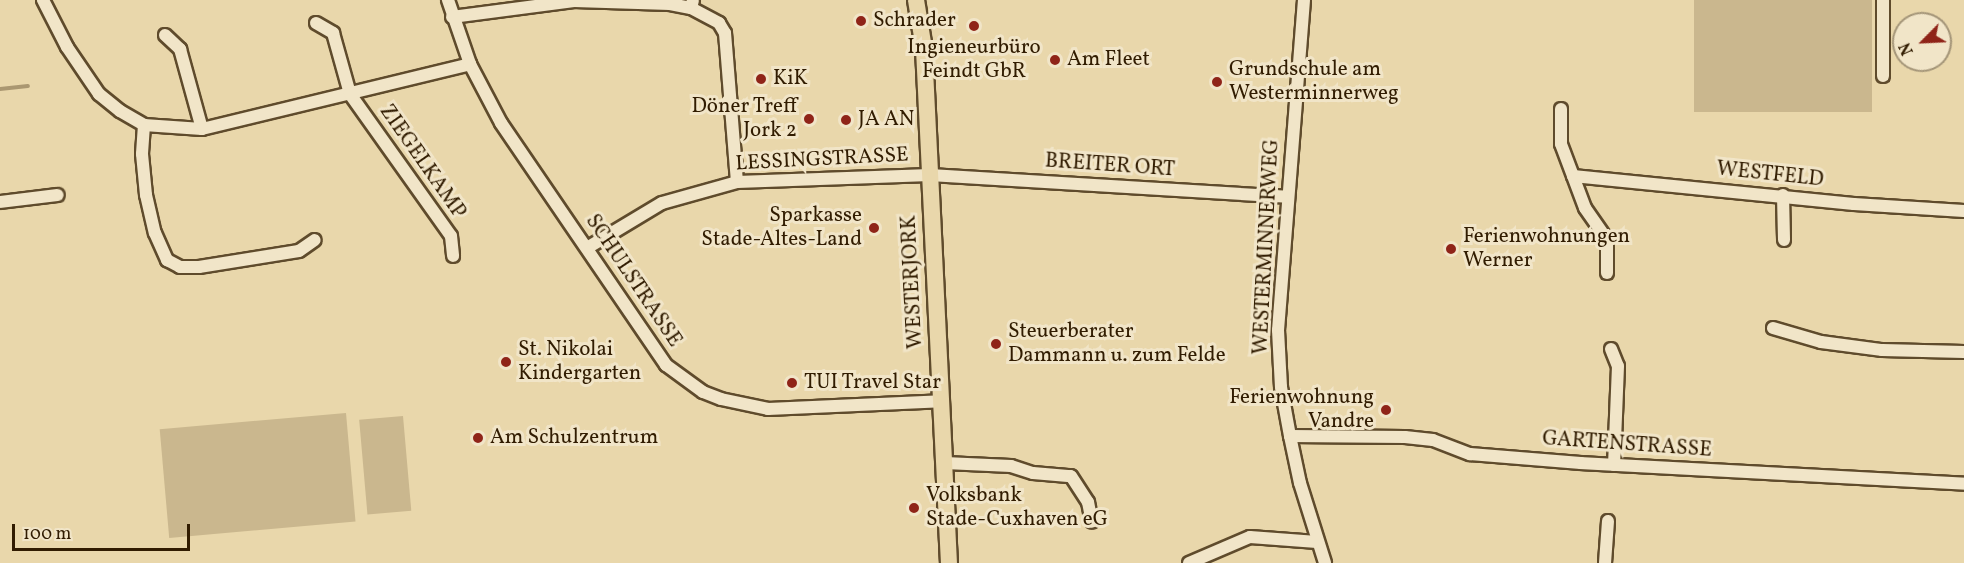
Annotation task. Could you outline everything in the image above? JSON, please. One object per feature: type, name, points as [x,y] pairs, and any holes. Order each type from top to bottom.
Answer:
[{"type":"main road","name":"WESTERJORK","points":[[916,0],[924,49],[949,563]]},
{"type":"street","points":[[43,0],[67,47],[99,94],[120,111],[144,125],[202,129],[470,64]]},
{"type":"street","name":"SCHULSTRASSE","points":[[448,0],[470,64],[501,123],[666,365],[703,392],[721,399],[768,409],[942,401]]},
{"type":"street","name":"WESTERMINNERWEG","points":[[1304,0],[1278,330],[1281,387],[1290,436],[1317,542],[1325,563]]},
{"type":"street","points":[[1882,76],[1883,0]]},
{"type":"street","points":[[452,17],[574,1],[692,4],[719,23],[725,33],[737,182]]},
{"type":"street","name":"ZIEGELKAMP","points":[[316,23],[333,33],[350,94],[451,236],[453,256]]},
{"type":"street","points":[[165,35],[180,49],[202,129]]},
{"type":"street","points":[[1561,109],[1561,144],[1585,208],[1607,239],[1607,273]]},
{"type":"street","points":[[144,125],[142,154],[146,195],[155,233],[166,260],[180,267],[199,267],[299,251],[315,240]]},
{"type":"street","name":"LESSINGSTRASSE","points":[[587,248],[662,203],[737,182],[930,175]]},
{"type":"street","name":"BREITER ORT","points":[[930,175],[1287,197]]},
{"type":"street","name":"WESTFELD","points":[[1573,176],[1783,195],[1854,204],[1964,211]]},
{"type":"street","points":[[0,202],[58,195]]},
{"type":"street","points":[[1783,195],[1784,240]]},
{"type":"street","points":[[1773,328],[1821,342],[1882,350],[1964,352]]},
{"type":"street","points":[[1611,349],[1618,366],[1614,465]]},
{"type":"street","name":"GARTENSTRASSE","points":[[1290,436],[1405,436],[1433,440],[1470,454],[1614,465],[1964,483]]},
{"type":"street","points":[[945,463],[1011,466],[1033,472],[1071,476],[1089,502],[1092,522]]},
{"type":"street","points":[[1605,563],[1608,521]]},
{"type":"street","points":[[1189,563],[1250,537],[1317,542]]},
{"type":"shaded area","points":[[1694,0],[1872,0],[1872,112],[1694,112]]},
{"type":"shaded area","points":[[346,413],[355,522],[169,538],[160,429]]},
{"type":"shaded area","points":[[403,416],[411,511],[367,514],[359,420]]},
{"type":"waterway","points":[[0,89],[28,86]]},
{"type":"place","name":"Schrader","points":[[861,21]]},
{"type":"place","name":"Ingieneurbüro Feindt GbR","points":[[974,26]]},
{"type":"place","name":"Am Fleet","points":[[1055,60]]},
{"type":"place","name":"KiK","points":[[761,79]]},
{"type":"place","name":"Grundschule am Westerminnerweg","points":[[1217,82]]},
{"type":"place","name":"Döner Treff Jork 2","points":[[809,119]]},
{"type":"place","name":"JA AN","points":[[846,120]]},
{"type":"place","name":"Sparkasse Stade-Altes-Land","points":[[874,228]]},
{"type":"place","name":"Ferienwohnungen Werner","points":[[1451,249]]},
{"type":"place","name":"Steuerberater Dammann u. zum Felde","points":[[996,344]]},
{"type":"place","name":"St. Nikolai Kindergarten","points":[[506,362]]},
{"type":"place","name":"TUI Travel Star","points":[[792,383]]},
{"type":"place","name":"Ferienwohnung Vandre","points":[[1386,410]]},
{"type":"place","name":"Am Schulzentrum","points":[[478,438]]},
{"type":"place","name":"Volksbank Stade-Cuxhaven eG","points":[[914,508]]}]
